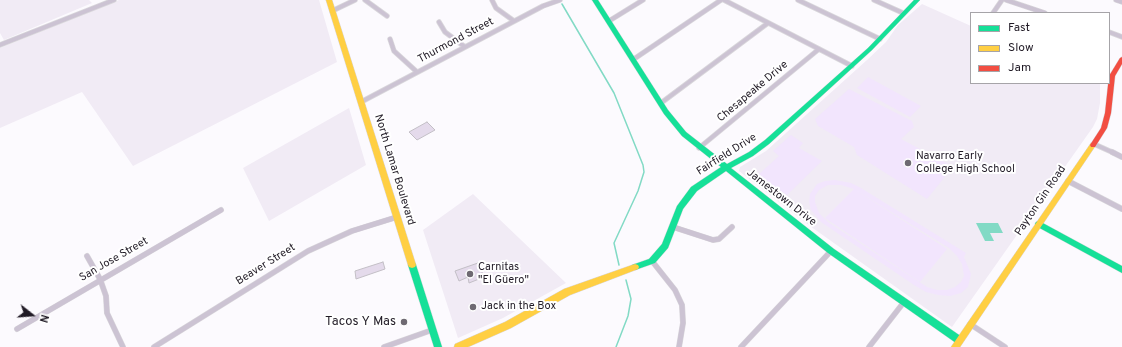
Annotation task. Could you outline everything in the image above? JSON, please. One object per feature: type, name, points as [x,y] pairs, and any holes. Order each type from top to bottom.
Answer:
[{"type":"street","points":[[0,45],[114,0]]},
{"type":"street","name":"North Lamar Boulevard","points":[[329,0],[438,347]]},
{"type":"street","points":[[332,11],[355,0]]},
{"type":"street","points":[[365,0],[387,16]]},
{"type":"street","points":[[492,0],[496,8],[514,21]]},
{"type":"street","name":"Thurmond Street","points":[[361,102],[543,6],[560,0]]},
{"type":"street","name":"Jamestown Drive","points":[[595,0],[677,127],[699,148],[831,251],[959,340]]},
{"type":"street","points":[[609,21],[643,0]]},
{"type":"street","points":[[634,60],[723,0],[852,66]]},
{"type":"street","points":[[798,0],[880,39]]},
{"type":"street","points":[[874,0],[903,13]]},
{"type":"street","name":"Fairfield Drive","points":[[458,347],[504,327],[567,292],[652,261],[665,246],[680,208],[688,195],[700,184],[758,150],[852,66],[880,39],[903,13],[918,0]]},
{"type":"street","points":[[994,12],[1002,0]]},
{"type":"street","points":[[1006,0],[1042,12]]},
{"type":"street","points":[[1116,0],[1122,2]]},
{"type":"street","points":[[439,22],[445,32],[465,47]]},
{"type":"street","points":[[661,103],[768,23]]},
{"type":"street","points":[[1110,32],[1122,37]]},
{"type":"street","points":[[390,39],[394,51],[417,72]]},
{"type":"street","name":"Chesapeake Drive","points":[[699,148],[819,49]]},
{"type":"street","name":"Payton Gin Road","points":[[955,347],[1104,128],[1107,120],[1111,80],[1122,59]]},
{"type":"street","points":[[1094,144],[1122,157]]},
{"type":"street","points":[[1068,181],[1122,209]]},
{"type":"street","name":"San Jose Street","points":[[17,328],[221,210]]},
{"type":"street","name":"Beaver Street","points":[[154,347],[308,251],[352,231],[397,217]]},
{"type":"street","points":[[1039,224],[1122,270]]},
{"type":"street","points":[[673,228],[713,240],[719,238],[732,228]]},
{"type":"street","points":[[741,347],[831,251]]},
{"type":"street","points":[[86,256],[100,279],[106,296],[107,312],[123,347]]},
{"type":"street","points":[[652,261],[676,290],[682,305],[684,323],[679,347]]},
{"type":"street","points":[[869,347],[904,302]]},
{"type":"street","points":[[970,324],[1005,347]]},
{"type":"street","points":[[384,347],[432,330]]},
{"type":"shaded area","points":[[0,0],[89,0],[92,3],[4,40],[0,33]]},
{"type":"shaded area","points":[[119,0],[319,0],[337,62],[133,166],[82,92],[0,128],[0,48]]},
{"type":"shaded area","name":"Navarro Early College High School","points":[[922,4],[970,26],[970,84],[1100,84],[1100,103],[1097,119],[1093,127],[952,327],[810,226],[739,171],[740,167],[766,151],[867,60],[886,42],[898,25]]},
{"type":"shaded area","points":[[868,77],[921,106],[910,117],[857,88]]},
{"type":"shaded area","points":[[849,89],[912,121],[914,127],[901,139],[950,165],[952,168],[927,199],[857,155],[854,147],[818,126],[815,119]]},
{"type":"shaded area","points":[[349,108],[366,165],[269,221],[243,168]]},
{"type":"shaded area","points":[[791,135],[803,143],[799,148],[822,161],[787,195],[758,175],[779,156],[773,151]]},
{"type":"shaded area","points":[[835,180],[851,183],[861,188],[966,253],[964,257],[971,274],[968,287],[961,293],[950,296],[926,292],[821,222],[811,210],[809,202],[810,194],[817,184]],"holes":[[[828,185],[841,185],[854,189],[949,248],[962,264],[964,276],[961,282],[955,287],[947,290],[937,290],[927,287],[828,222],[819,213],[815,202],[815,196],[819,190]]]},
{"type":"shaded area","points":[[854,189],[947,249],[920,282],[825,218]]},
{"type":"shaded area","points":[[473,194],[566,283],[503,318],[458,338],[423,230]]},
{"type":"shaded area","points":[[976,223],[998,223],[1003,233],[990,233],[994,241],[985,241]]},
{"type":"building","points":[[427,122],[435,130],[417,140],[409,132]]},
{"type":"building","points":[[383,262],[385,269],[356,279],[355,271]]},
{"type":"building","name":"Carnitas \"El Güero\"","points":[[478,263],[484,277],[469,283],[468,277],[459,281],[455,271]]},
{"type":"waterway","points":[[562,4],[614,93],[643,165],[644,172],[638,191],[614,243],[619,265]]},
{"type":"waterway","points":[[616,347],[628,316],[631,299],[626,280]]},
{"type":"traffic: fast","points":[[595,0],[666,112],[684,134],[831,251],[959,340]]},
{"type":"traffic: fast","points":[[635,267],[652,261],[665,246],[680,208],[694,189],[725,168],[751,154],[767,142],[870,49],[917,0]]},
{"type":"traffic: fast","points":[[1039,224],[1122,270]]},
{"type":"traffic: fast","points":[[412,265],[438,347]]},
{"type":"traffic: slow","points":[[329,0],[412,265]]},
{"type":"traffic: slow","points":[[955,347],[1093,145]]},
{"type":"traffic: slow","points":[[458,347],[508,325],[567,292],[635,267]]},
{"type":"traffic: jam","points":[[1093,145],[1104,128],[1108,113],[1112,76],[1122,59]]},
{"type":"place","name":"Navarro Early College High School","points":[[908,163]]},
{"type":"place","name":"Carnitas \"El Güero\"","points":[[470,274]]},
{"type":"place","name":"Jack in the Box","points":[[473,307]]},
{"type":"place","name":"Tacos Y Mas","points":[[404,322]]}]
